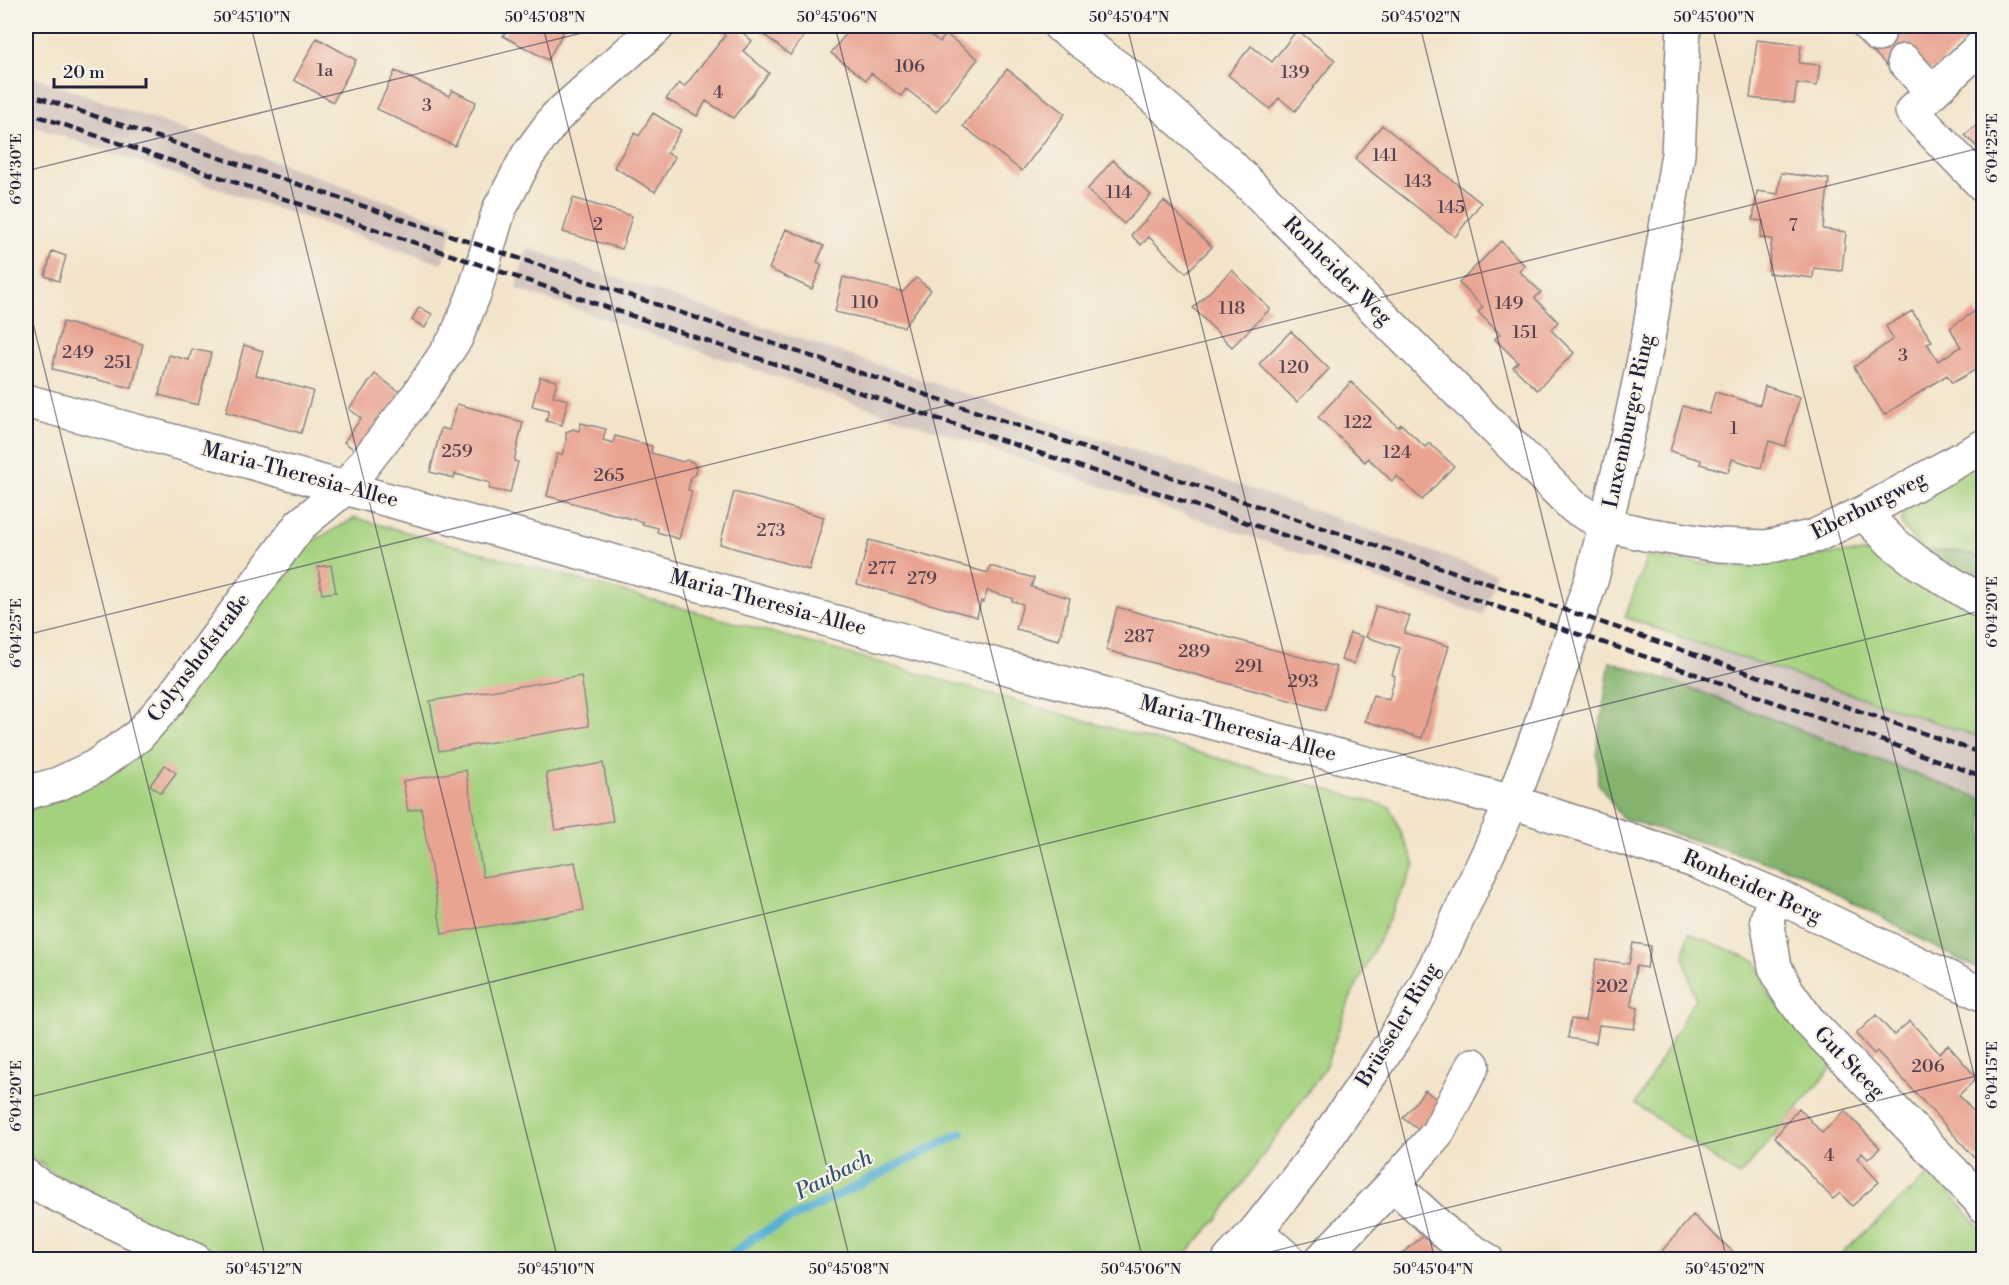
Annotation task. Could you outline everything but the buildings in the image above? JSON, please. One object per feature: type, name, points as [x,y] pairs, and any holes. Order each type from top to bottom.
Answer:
[{"type":"street","name":"Colynshofstraße","points":[[26,793],[58,784],[96,766],[138,736],[171,699],[300,525],[346,487],[418,395],[456,339],[474,294],[499,210],[528,155],[556,117],[658,26]]},
{"type":"street","name":"Ronheider Weg","points":[[1060,26],[1128,75],[1227,162],[1574,507],[1606,525]]},
{"type":"street","name":"Luxemburger Ring","points":[[1512,802],[1577,625],[1606,525],[1647,345],[1678,154],[1684,26]]},
{"type":"street","points":[[1983,44],[1912,111],[1983,186]]},
{"type":"street","points":[[1904,61],[1932,92]]},
{"type":"street","name":"Maria-Theresia-Allee","points":[[26,401],[872,632],[1512,802]]},
{"type":"street","name":"Eberburgweg","points":[[1606,525],[1645,534],[1719,545],[1766,547],[1815,536],[1863,513],[1983,446]]},
{"type":"street","points":[[1863,513],[1893,543],[1917,562],[1983,603]]},
{"type":"street","name":"Ronheider Berg","points":[[1512,802],[1692,860],[1774,896],[1983,995]]},
{"type":"street","name":"Brüsseler Ring","points":[[1229,1260],[1256,1231],[1308,1165],[1410,1013],[1435,968],[1512,802]]},
{"type":"street","name":"Gut Steeg","points":[[1774,896],[1767,919],[1775,967],[1786,989],[1808,1020],[1983,1206]]},
{"type":"street","points":[[1321,1260],[1437,1134],[1473,1065]]},
{"type":"street","points":[[26,1176],[39,1186],[119,1226],[195,1260]]},
{"type":"street","points":[[1393,1184],[1449,1236],[1487,1260]]},
{"type":"street","points":[[1256,1231],[1289,1260]]},
{"type":"shaded area","points":[[26,74],[454,225],[442,264],[26,124]]},
{"type":"shaded area","points":[[527,248],[1266,494],[1497,574],[1483,615],[516,289]]},
{"type":"shaded area","points":[[1680,637],[1983,738],[1983,799],[1665,679]]},
{"type":"green space","points":[[1983,458],[1983,558],[1956,551],[1923,551],[1902,525],[1903,509]]},
{"type":"green space","points":[[355,518],[864,658],[1390,807],[1415,865],[1349,1001],[1325,1068],[1219,1217],[1181,1259],[226,1259],[104,1203],[67,1182],[26,1153],[26,810],[84,788],[297,550]]},
{"type":"green space","points":[[1923,551],[1956,551],[1983,558],[1983,591]]},
{"type":"green space","points":[[1871,552],[1910,568],[1983,612],[1983,738],[1625,617],[1647,557],[1747,568],[1829,554]]},
{"type":"green space","points":[[1610,661],[1698,691],[1983,799],[1983,971],[1798,872],[1622,818],[1598,783],[1597,747]]},
{"type":"green space","points":[[1689,933],[1756,961],[1770,996],[1834,1065],[1739,1176],[1636,1104],[1695,998],[1684,956]]},
{"type":"green space","points":[[1932,1172],[1983,1231],[1983,1259],[1834,1260]]},
{"type":"waterway","name":"Paubach","points":[[727,1260],[754,1237],[962,1133]]},
{"type":"railway","points":[[26,93],[1493,585],[1984,754]]},
{"type":"railway","points":[[26,112],[1670,665],[1984,777]]}]
